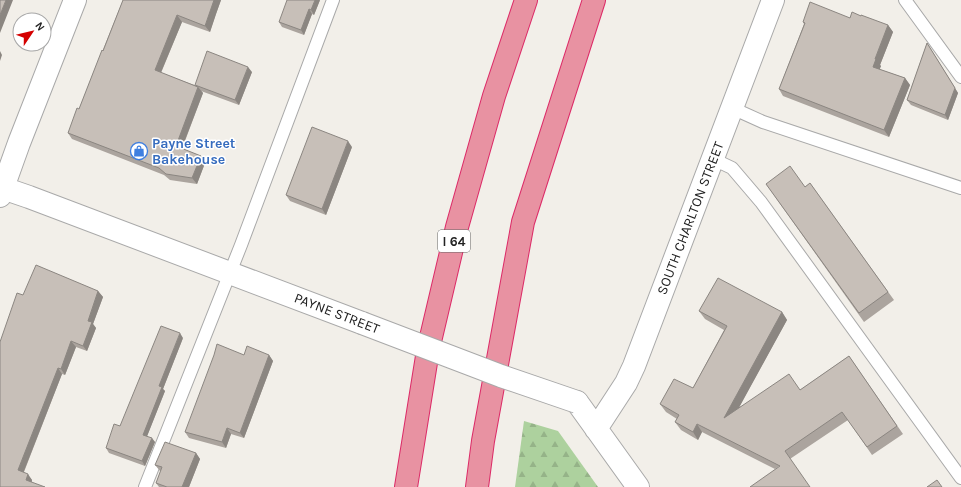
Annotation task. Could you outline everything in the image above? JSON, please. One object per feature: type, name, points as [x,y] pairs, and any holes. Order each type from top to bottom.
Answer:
[{"type":"highway","name":"I 64","points":[[406,487],[428,350],[455,235],[494,96],[526,0]]},
{"type":"highway","points":[[477,487],[483,441],[523,222],[594,0]]},
{"type":"street","points":[[1,190],[74,0]]},
{"type":"street","name":"SOUTH CHARLTON STREET","points":[[596,429],[626,383],[634,366],[773,0]]},
{"type":"street","name":"PAYNE STREET","points":[[1,190],[30,197],[502,376],[577,402],[638,487]]},
{"type":"lane","points":[[145,487],[230,273],[333,0]]},
{"type":"lane","points":[[905,0],[961,77]]},
{"type":"lane","points":[[732,108],[763,122],[961,188]]},
{"type":"lane","points":[[713,159],[732,168],[761,202],[961,478]]},
{"type":"green space","points":[[524,421],[558,431],[598,487],[515,487]]},
{"type":"building","points":[[0,0],[6,0],[0,15]]},
{"type":"building","points":[[123,0],[214,0],[205,26],[177,15],[155,70],[198,87],[176,146],[201,156],[192,178],[166,174],[159,168],[68,133],[77,108],[79,109]]},
{"type":"building","points":[[287,0],[315,0],[311,10],[309,9],[301,30],[279,22]]},
{"type":"building","points":[[810,2],[850,18],[852,12],[888,25],[873,67],[905,78],[884,130],[779,89],[805,23],[803,22]]},
{"type":"building","points":[[927,43],[955,88],[945,115],[907,100]]},
{"type":"building","points":[[207,51],[248,67],[235,100],[195,85]]},
{"type":"building","points":[[312,127],[348,141],[322,209],[286,195]]},
{"type":"building","points":[[790,166],[805,187],[810,183],[888,292],[859,313],[766,184]]},
{"type":"building","points":[[36,265],[98,291],[88,321],[92,322],[83,346],[71,341],[61,369],[58,368],[18,470],[28,474],[26,480],[45,487],[0,487],[0,342],[17,293],[23,295]]},
{"type":"building","points":[[718,278],[782,312],[724,418],[789,374],[800,390],[849,356],[897,426],[867,447],[842,412],[785,451],[810,487],[750,487],[780,466],[697,424],[693,432],[675,422],[679,415],[660,404],[674,379],[693,388],[727,326],[699,311]]},
{"type":"building","points":[[161,326],[180,333],[159,386],[162,387],[143,435],[152,438],[142,461],[106,448],[114,424],[120,426]]},
{"type":"building","points":[[217,344],[244,355],[247,346],[269,355],[240,433],[227,428],[222,442],[185,432]]},
{"type":"building","points":[[165,442],[196,453],[182,487],[167,487],[156,483],[162,467],[155,465]]},
{"type":"building","points":[[937,480],[942,487],[927,487]]},
{"type":"place","name":"Payne Street Bakehouse","points":[[139,151]]}]
